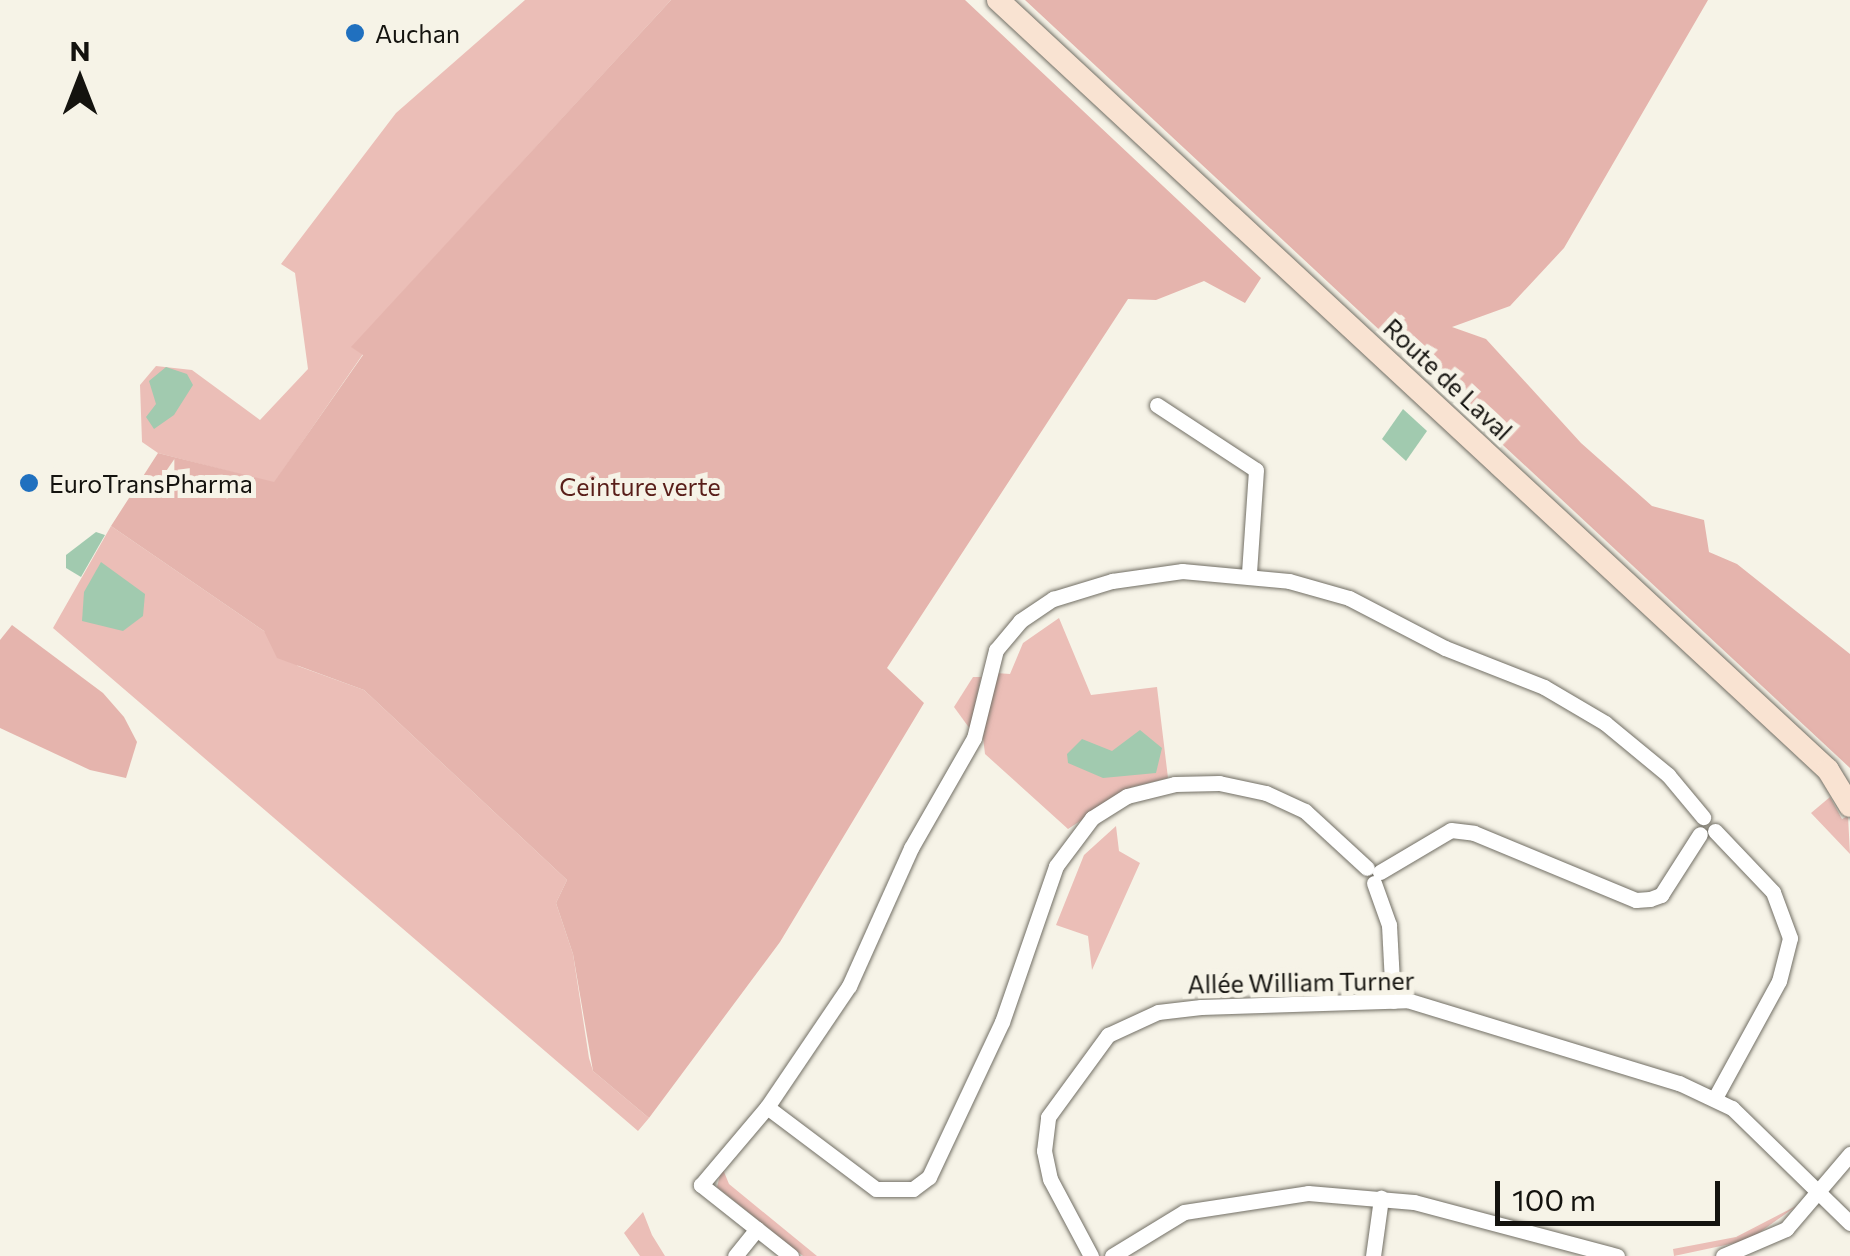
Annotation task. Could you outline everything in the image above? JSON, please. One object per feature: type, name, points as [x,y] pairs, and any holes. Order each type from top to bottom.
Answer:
[{"type":"main road","name":"Route de Laval","points":[[998,0],[1828,770],[1850,806]]},
{"type":"main road","points":[[1828,770],[1850,789]]},
{"type":"street","points":[[1157,405],[1256,470],[1248,574]]},
{"type":"street","points":[[791,1256],[701,1185],[766,1107],[872,945],[911,848],[974,738],[987,675],[1006,634],[1054,599],[1112,581],[1182,571],[1248,574],[1349,598],[1446,648],[1544,687],[1644,753],[1706,828],[1773,892],[1790,938],[1779,981],[1716,1096]]},
{"type":"street","points":[[766,1107],[876,1188],[913,1188],[929,1177],[1002,1022],[1056,866],[1092,818],[1126,796],[1175,784],[1219,783],[1266,793],[1304,812],[1373,874],[1389,925],[1393,1001]]},
{"type":"street","points":[[1373,874],[1452,830],[1474,833],[1636,900],[1650,899],[1661,895],[1706,828]]},
{"type":"street","name":"Allée William Turner","points":[[1091,1256],[1050,1178],[1045,1132],[1057,1102],[1108,1035],[1158,1012],[1393,1001],[1446,1010],[1716,1096],[1850,1222]]},
{"type":"street","points":[[1723,1256],[1786,1229],[1850,1154]]},
{"type":"street","points":[[1112,1256],[1184,1212],[1226,1201],[1308,1193],[1446,1208],[1617,1256]]},
{"type":"street","points":[[1373,1256],[1381,1198]]},
{"type":"street","points":[[735,1256],[757,1228]]},
{"type":"shaded area","points":[[525,0],[671,0],[352,347],[363,354],[274,483],[158,453],[142,442],[140,385],[156,366],[192,370],[260,420],[308,369],[295,273],[281,264],[396,113]]},
{"type":"shaded area","points":[[166,367],[187,374],[193,385],[174,415],[154,429],[146,417],[156,404],[149,381]]},
{"type":"shaded area","points":[[1403,409],[1427,431],[1406,461],[1382,439]]},
{"type":"shaded area","points":[[111,526],[264,631],[298,666],[364,690],[567,880],[556,903],[573,954],[589,1058],[593,1071],[649,1118],[638,1131],[53,628]]},
{"type":"shaded area","points":[[96,532],[105,535],[81,577],[66,568],[66,555]]},
{"type":"shaded area","points":[[101,562],[145,594],[143,616],[123,631],[82,621],[84,592]]},
{"type":"shaded area","points":[[1059,618],[1091,695],[1157,687],[1168,778],[1132,787],[1068,829],[985,754],[983,737],[996,673],[1010,674],[1023,643]]},
{"type":"shaded area","points":[[973,677],[981,677],[970,729],[954,707]]},
{"type":"shaded area","points":[[1140,730],[1162,748],[1156,773],[1103,778],[1068,763],[1067,754],[1082,739],[1112,751]]},
{"type":"shaded area","points":[[1830,797],[1842,819],[1848,816],[1850,854],[1811,813]]},
{"type":"shaded area","points":[[1116,826],[1119,851],[1140,863],[1092,970],[1088,936],[1056,925],[1084,855]]},
{"type":"shaded area","points":[[722,1167],[729,1184],[817,1256],[803,1256],[717,1187]]},
{"type":"shaded area","points":[[1798,1205],[1749,1240],[1674,1256],[1673,1249],[1736,1237]]},
{"type":"shaded area","points":[[643,1212],[665,1256],[640,1256],[624,1233]]},
{"type":"green space","name":"Ceinture verte","points":[[671,0],[965,0],[1261,278],[1245,303],[1204,281],[1156,300],[1128,299],[887,668],[924,703],[780,942],[649,1118],[593,1071],[573,954],[556,903],[567,880],[364,690],[277,658],[264,631],[111,526],[158,453],[274,482],[363,355],[351,347]]},
{"type":"green space","points":[[1025,0],[1708,0],[1564,248],[1510,306],[1452,327],[1486,339],[1581,443],[1652,506],[1704,520],[1709,552],[1737,564],[1850,654],[1850,768]]},
{"type":"green space","points":[[12,625],[103,693],[124,717],[137,742],[126,778],[90,770],[0,728],[0,640]]},
{"type":"place","name":"Auchan","points":[[355,33]]},
{"type":"place","name":"EuroTransPharma","points":[[29,483]]}]
